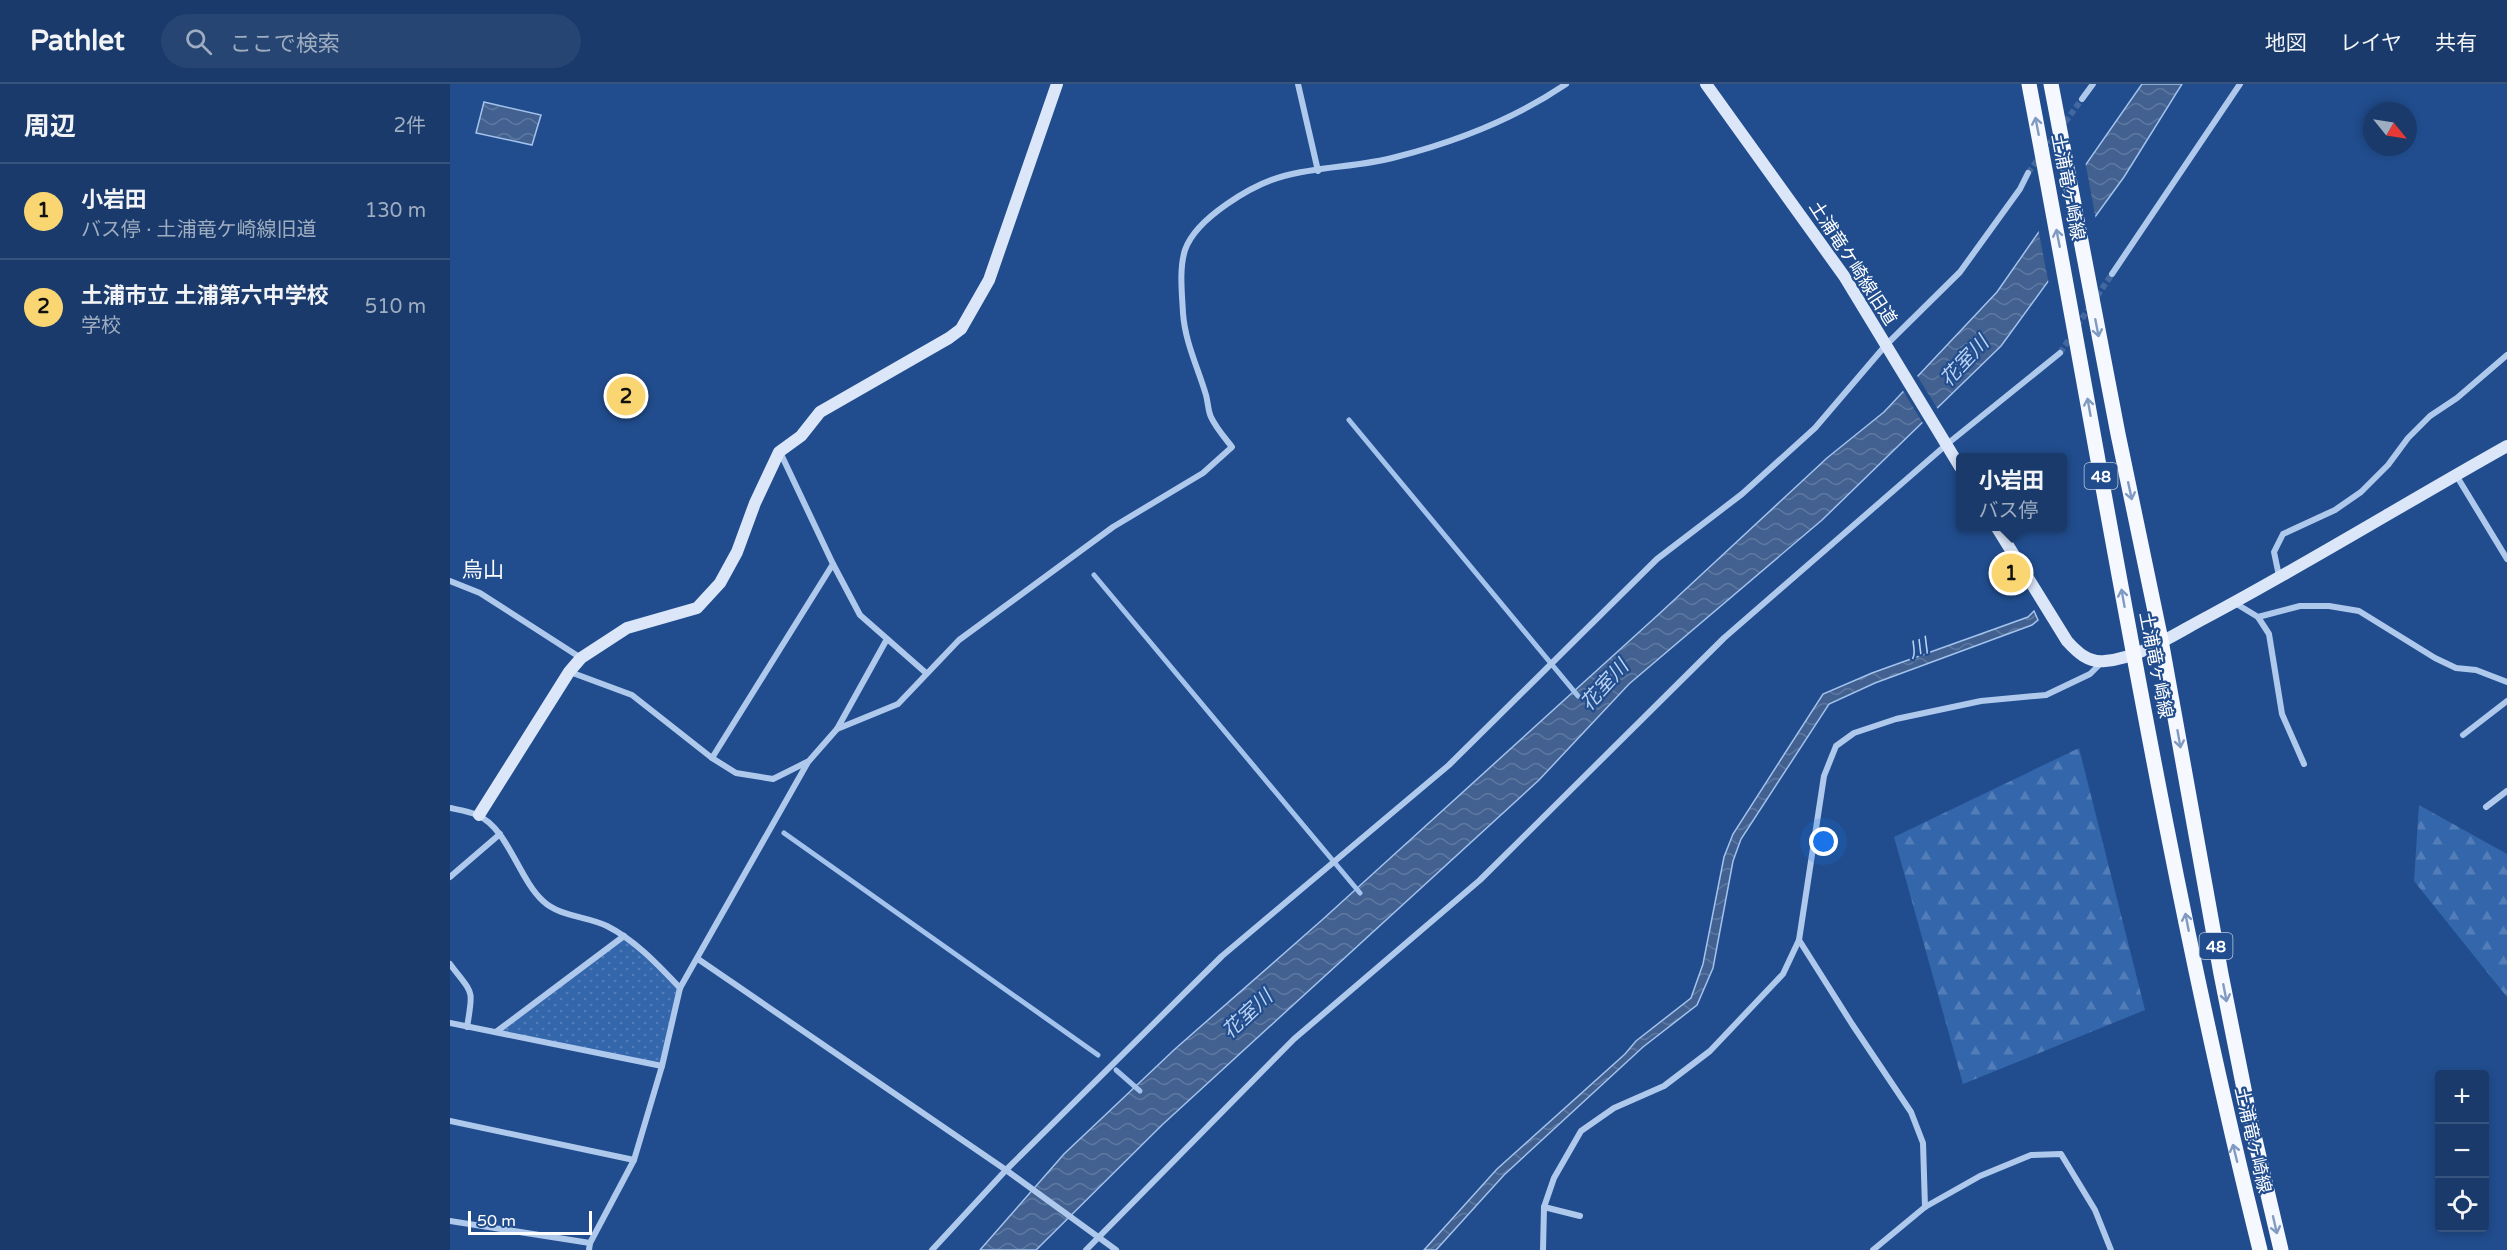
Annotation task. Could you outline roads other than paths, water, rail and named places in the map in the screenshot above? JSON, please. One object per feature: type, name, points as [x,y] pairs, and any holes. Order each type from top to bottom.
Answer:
[{"type":"main road","name":"土浦竜ヶ崎線","points":[[2029,84],[2134,656],[2227,1118],[2260,1250]]},
{"type":"main road","name":"土浦竜ヶ崎線","points":[[2051,84],[2086,271],[2162,640],[2221,974],[2249,1114],[2281,1250]]},
{"type":"street","points":[[478,815],[580,658],[627,628],[697,608],[720,583],[737,552],[755,503],[779,452],[801,436],[820,412],[949,338],[961,328],[989,280],[1057,84]]},
{"type":"street","points":[[1298,84],[1318,171]]},
{"type":"street","points":[[837,729],[897,704],[917,686],[926,673],[959,640],[1113,527],[1203,473],[1232,447],[1211,417],[1184,323],[1181,284],[1185,249],[1199,228],[1215,212],[1242,195],[1283,176],[1395,158],[1458,138],[1545,98],[1566,84]]},
{"type":"street","name":"土浦竜ケ崎線旧道","points":[[1706,84],[1844,276],[1956,460]]},
{"type":"street","points":[[2082,99],[2093,84]]},
{"type":"street","points":[[2112,274],[2240,84]]},
{"type":"street","points":[[932,1250],[1006,1170],[1222,956],[1449,765],[1657,559],[1742,494],[1815,428],[1960,272],[2028,173]]},
{"type":"street","points":[[1086,1250],[1293,1039],[1480,880],[1724,638],[1944,441],[2060,353]]},
{"type":"street","points":[[2279,576],[2274,552],[2283,534],[2335,510],[2361,492],[2388,465],[2408,438],[2430,416],[2457,398],[2507,355]]},
{"type":"street","points":[[1999,531],[2067,641],[2087,659],[2102,662],[2134,656],[2234,602],[2507,446]]},
{"type":"street","points":[[779,452],[832,564],[860,615],[926,673]]},
{"type":"street","points":[[2456,474],[2507,559]]},
{"type":"street","points":[[712,758],[832,564]]},
{"type":"street","points":[[450,581],[480,593],[580,658]]},
{"type":"street","points":[[2234,602],[2258,617],[2269,634],[2282,714],[2304,764]]},
{"type":"street","points":[[2258,617],[2300,606],[2329,606],[2359,611],[2435,658],[2456,668],[2476,670],[2507,682]]},
{"type":"street","points":[[450,1221],[590,1246],[634,1160],[662,1066],[680,988],[808,762],[837,729],[887,639]]},
{"type":"street","points":[[1543,1250],[1544,1207],[1554,1178],[1581,1131],[1614,1108],[1664,1086],[1710,1051],[1783,974],[1799,940],[1824,776],[1836,746],[1854,733],[1896,719],[1981,701],[2046,695],[2090,674],[2102,662]]},
{"type":"street","points":[[569,672],[632,695],[712,758],[736,773],[773,779],[808,762]]},
{"type":"street","points":[[2463,735],[2507,701]]},
{"type":"street","points":[[2486,807],[2507,791]]},
{"type":"street","points":[[450,808],[478,815],[500,834],[517,865],[543,902],[561,911],[606,926],[624,936],[680,988]]},
{"type":"street","points":[[450,877],[500,834]]},
{"type":"street","points":[[496,1032],[624,936]]},
{"type":"street","points":[[1799,940],[1911,1112],[1923,1143],[1925,1207]]},
{"type":"street","points":[[698,959],[1006,1170],[1116,1250]]},
{"type":"street","points":[[450,964],[471,989],[472,1002],[467,1027]]},
{"type":"street","points":[[450,1023],[662,1066]]},
{"type":"street","points":[[450,1121],[634,1160]]},
{"type":"street","points":[[1873,1250],[1925,1207],[1980,1176],[2031,1155],[2061,1154],[2095,1210],[2111,1250]]},
{"type":"street","points":[[1544,1207],[1581,1216]]},
{"type":"water","name":"花室川","points":[[2142,84],[2182,84],[2124,177],[2001,346],[1822,520],[1629,684],[1539,780],[1162,1125],[1036,1250],[980,1250],[1064,1154],[1175,1049],[1322,920],[1827,458],[1884,412],[1997,292]]},
{"type":"water","points":[[484,102],[541,115],[532,145],[476,133]]},
{"type":"water","points":[[2034,611],[2038,620],[2032,625],[1875,683],[1829,704],[1741,839],[1733,861],[1713,968],[1697,1005],[1643,1047],[1504,1175],[1436,1250],[1424,1250],[1497,1169],[1625,1054],[1636,1041],[1691,998],[1703,964],[1724,857],[1733,834],[1823,694],[1872,673],[2028,617]]},
{"type":"waterway","name":"花室川","points":[[1349,420],[1578,696]]},
{"type":"waterway","points":[[1094,575],[1360,893]]},
{"type":"waterway","points":[[784,833],[1098,1055]]},
{"type":"waterway","points":[[1116,1070],[1140,1091]]},
{"type":"tunnel","points":[[2028,173],[2082,99]]},
{"type":"tunnel","points":[[2077,326],[2112,274]]},
{"type":"tunnel","points":[[2060,353],[2072,335]]},
{"type":"place","name":"土浦市立 土浦第六中学校","points":[[626,396]]},
{"type":"place","name":"小岩田","points":[[2011,573]]},
{"type":"district","name":"烏山","points":[[483,570]]},
{"type":"water label","name":"川","points":[[1918,648]]}]
